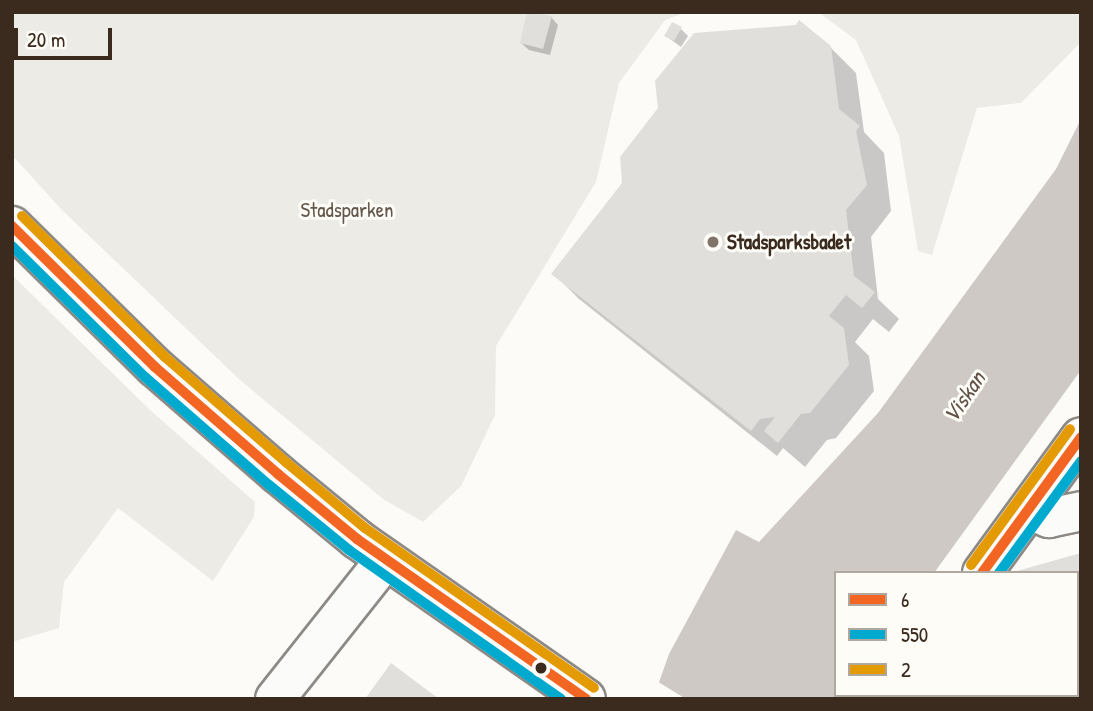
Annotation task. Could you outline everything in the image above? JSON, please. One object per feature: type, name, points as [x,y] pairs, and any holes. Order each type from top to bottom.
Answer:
[{"type":"street","points":[[12,226],[155,367],[385,560],[586,699]]},
{"type":"street","points":[[984,571],[1081,437]]},
{"type":"street","points":[[1030,510],[1049,518],[1081,511]]},
{"type":"street","points":[[275,699],[385,560]]},
{"type":"green space","name":"Stadsparken","points":[[12,12],[688,12],[665,20],[619,83],[596,182],[496,346],[495,415],[461,486],[423,522],[383,499],[240,380],[62,210],[12,155]]},
{"type":"green space","points":[[818,12],[1081,12],[1081,42],[1021,103],[977,108],[932,255],[918,251],[899,136],[856,40]]},
{"type":"green space","points":[[12,275],[150,410],[255,502],[254,517],[213,581],[118,508],[64,582],[59,628],[12,642]]},
{"type":"water","name":"Viskan","points":[[1081,119],[1081,370],[935,571],[834,571],[834,697],[846,697],[845,699],[653,699],[669,654],[736,530],[759,542],[878,413],[1056,169]]},
{"type":"pier","points":[[655,680],[686,699],[650,699]]},
{"type":"building","points":[[527,12],[552,16],[543,49],[520,43]]},
{"type":"building","name":"Stadsparksbadet","points":[[799,20],[831,46],[839,109],[860,126],[856,131],[867,185],[846,210],[854,276],[875,292],[862,308],[846,295],[829,316],[844,328],[849,365],[810,413],[801,414],[778,443],[764,431],[775,417],[760,419],[751,431],[551,274],[622,183],[620,157],[658,108],[655,81],[694,33],[796,25]]},
{"type":"building","points":[[672,22],[682,27],[674,41],[664,36]]},
{"type":"building","points":[[1081,553],[1081,642],[1079,571],[1017,571]]},
{"type":"building","points":[[391,663],[439,699],[365,699]]},
{"type":"building","points":[[1079,672],[1081,699],[1015,699],[1079,697]]},
{"type":"transit line","name":"2","points":[[22,216],[165,357],[365,528],[594,688]]},
{"type":"transit line","name":"6","points":[[12,226],[155,367],[278,474],[357,539],[586,699]]},
{"type":"transit line","name":"550","points":[[12,246],[145,377],[269,485],[349,550],[561,699]]},
{"type":"transit line","name":"2","points":[[971,565],[1070,429]]},
{"type":"transit line","name":"6","points":[[983,571],[1081,437]]},
{"type":"transit line","name":"550","points":[[1000,571],[1081,461]]},
{"type":"place","name":"Stadsparksbadet","points":[[713,242]]}]
